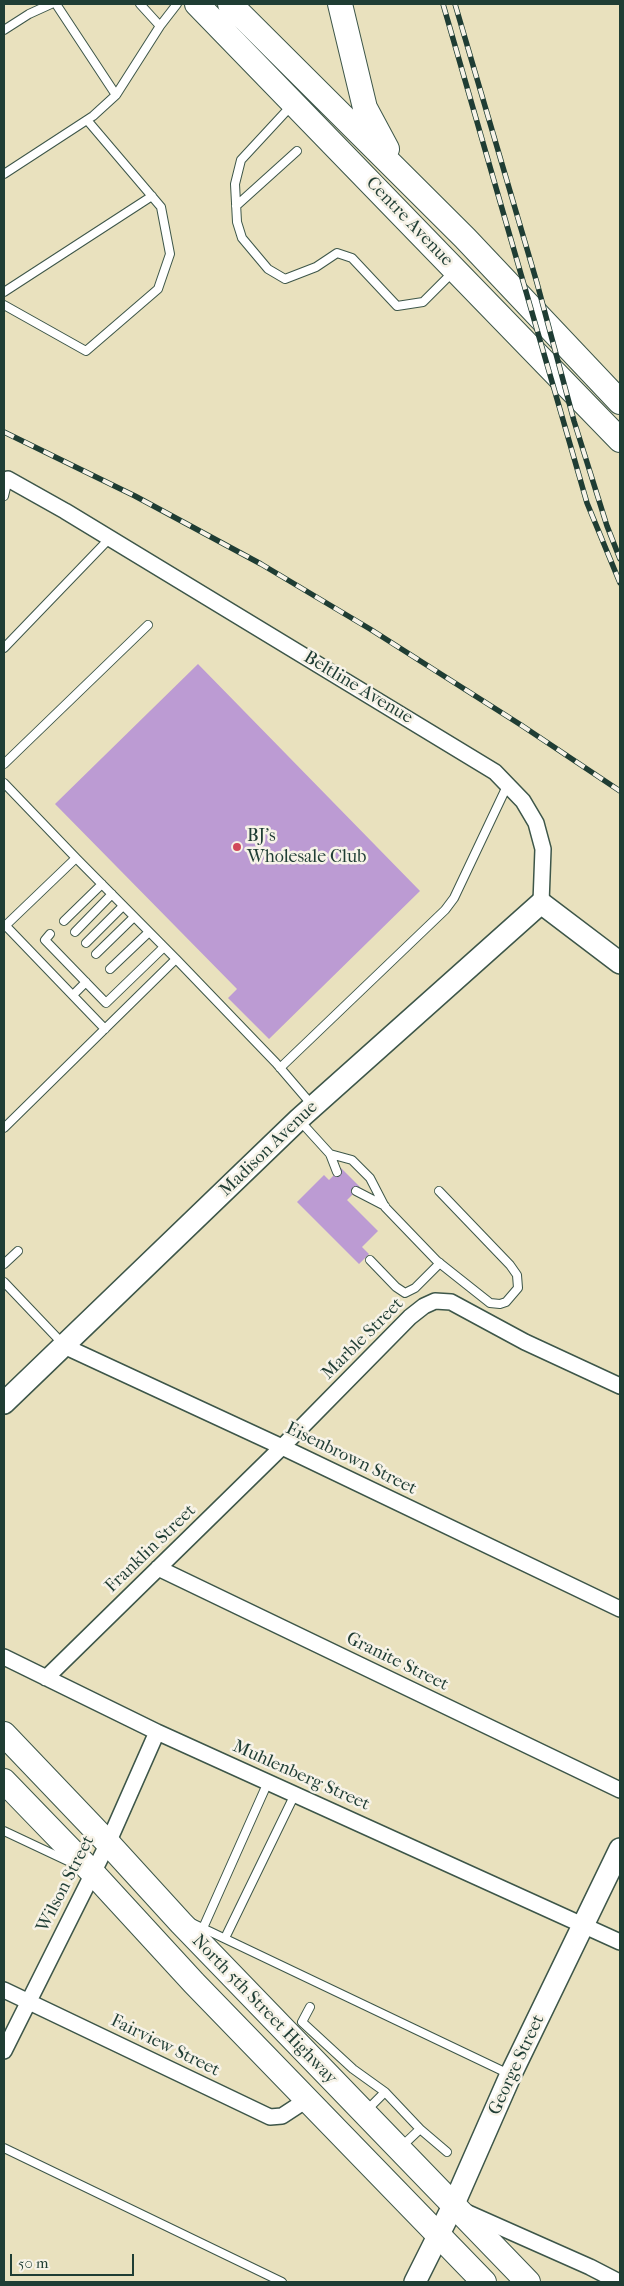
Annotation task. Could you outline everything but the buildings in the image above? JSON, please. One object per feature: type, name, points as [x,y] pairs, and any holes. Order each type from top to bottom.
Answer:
[{"type":"main road","name":"Centre Avenue","points":[[197,4],[620,440]]},
{"type":"main road","name":"Centre Avenue","points":[[230,4],[400,172],[620,402]]},
{"type":"main road","points":[[340,4],[365,108],[400,172]]},
{"type":"main road","name":"North 5th Street Highway","points":[[4,1734],[172,1913],[344,2076],[364,2113],[528,2282]]},
{"type":"main road","name":"North 5th Street Highway","points":[[4,1780],[194,1983],[484,2282]]},
{"type":"street","name":"Beltline Avenue","points":[[6,478],[110,538],[486,767],[508,784],[530,812],[543,849],[541,903]]},
{"type":"street","points":[[541,903],[620,964]]},
{"type":"street","name":"Madison Avenue","points":[[4,1403],[306,1113],[541,903]]},
{"type":"street","name":"Marble Street","points":[[282,1447],[410,1317],[424,1306],[435,1301],[451,1302],[525,1342],[620,1386]]},
{"type":"street","name":"Eisenbrown Street","points":[[64,1346],[282,1447],[620,1609]]},
{"type":"street","name":"Franklin Street","points":[[46,1678],[282,1447]]},
{"type":"street","name":"Granite Street","points":[[158,1568],[620,1790]]},
{"type":"street","name":"Muhlenberg Street","points":[[4,1657],[158,1732],[620,1942]]},
{"type":"street","name":"Wilson Street","points":[[4,2051],[108,1843],[158,1732]]},
{"type":"street","name":"George Street","points":[[415,2282],[453,2206],[511,2074],[620,1849]]},
{"type":"street","name":"Fairview Street","points":[[4,1990],[270,2117],[282,2116],[308,2099]]},
{"type":"street","points":[[453,2206],[590,2267],[619,2282]]},
{"type":"lane","points":[[4,30],[30,14],[52,4]]},
{"type":"lane","points":[[56,4],[116,95]]},
{"type":"lane","points":[[140,4],[160,26]]},
{"type":"lane","points":[[4,174],[87,120],[116,95],[160,26],[177,4]]},
{"type":"lane","points":[[294,103],[240,160],[235,184],[237,222],[242,238],[268,269],[285,279],[316,267],[338,253],[352,258],[397,306],[423,302],[455,270]]},
{"type":"lane","points":[[4,305],[86,351],[158,289],[170,254],[161,207],[87,120]]},
{"type":"lane","points":[[236,206],[297,151]]},
{"type":"lane","points":[[4,292],[152,196]]},
{"type":"lane","points":[[4,496],[6,478]]},
{"type":"lane","points":[[4,648],[110,538]]},
{"type":"lane","points":[[4,764],[148,625]]},
{"type":"lane","points":[[4,783],[280,1068],[330,1154],[337,1172]]},
{"type":"lane","points":[[280,1068],[445,910],[454,898],[508,784]]},
{"type":"lane","points":[[76,858],[4,926],[105,1028]]},
{"type":"lane","points":[[64,921],[102,884]]},
{"type":"lane","points":[[74,932],[112,894]]},
{"type":"lane","points":[[86,943],[124,906]]},
{"type":"lane","points":[[96,954],[134,916]]},
{"type":"lane","points":[[110,969],[149,932]]},
{"type":"lane","points":[[50,934],[45,940],[58,948],[80,970],[106,1003],[164,947]]},
{"type":"lane","points":[[4,1128],[176,959]]},
{"type":"lane","points":[[72,995],[91,984]]},
{"type":"lane","points":[[330,1154],[352,1160],[370,1178],[385,1206],[440,1263],[490,1303],[500,1304],[506,1302],[518,1288],[516,1275],[510,1266],[439,1190]]},
{"type":"lane","points":[[356,1191],[385,1206]]},
{"type":"lane","points":[[4,1264],[18,1251]]},
{"type":"lane","points":[[370,1260],[396,1287],[406,1293],[415,1288],[440,1263]]},
{"type":"lane","points":[[4,1282],[64,1346]]},
{"type":"lane","points":[[203,1928],[268,1782]]},
{"type":"lane","points":[[225,1938],[295,1794]]},
{"type":"lane","points":[[4,1831],[92,1872]]},
{"type":"lane","points":[[172,1913],[511,2074]]},
{"type":"lane","points":[[307,2040],[302,2022],[310,2007]]},
{"type":"lane","points":[[344,2076],[385,2092],[420,2130],[447,2152]]},
{"type":"lane","points":[[364,2113],[385,2092]]},
{"type":"lane","points":[[399,2149],[420,2130]]},
{"type":"lane","points":[[4,2148],[282,2282]]},
{"type":"railway","points":[[443,4],[587,503],[620,583]]},
{"type":"railway","points":[[455,4],[537,283],[574,421],[607,526],[620,559]]},
{"type":"railway","points":[[4,432],[135,496],[261,564],[370,629],[521,725],[620,791]]},
{"type":"place","name":"BJ's Wholesale Club","points":[[237,847]]}]
